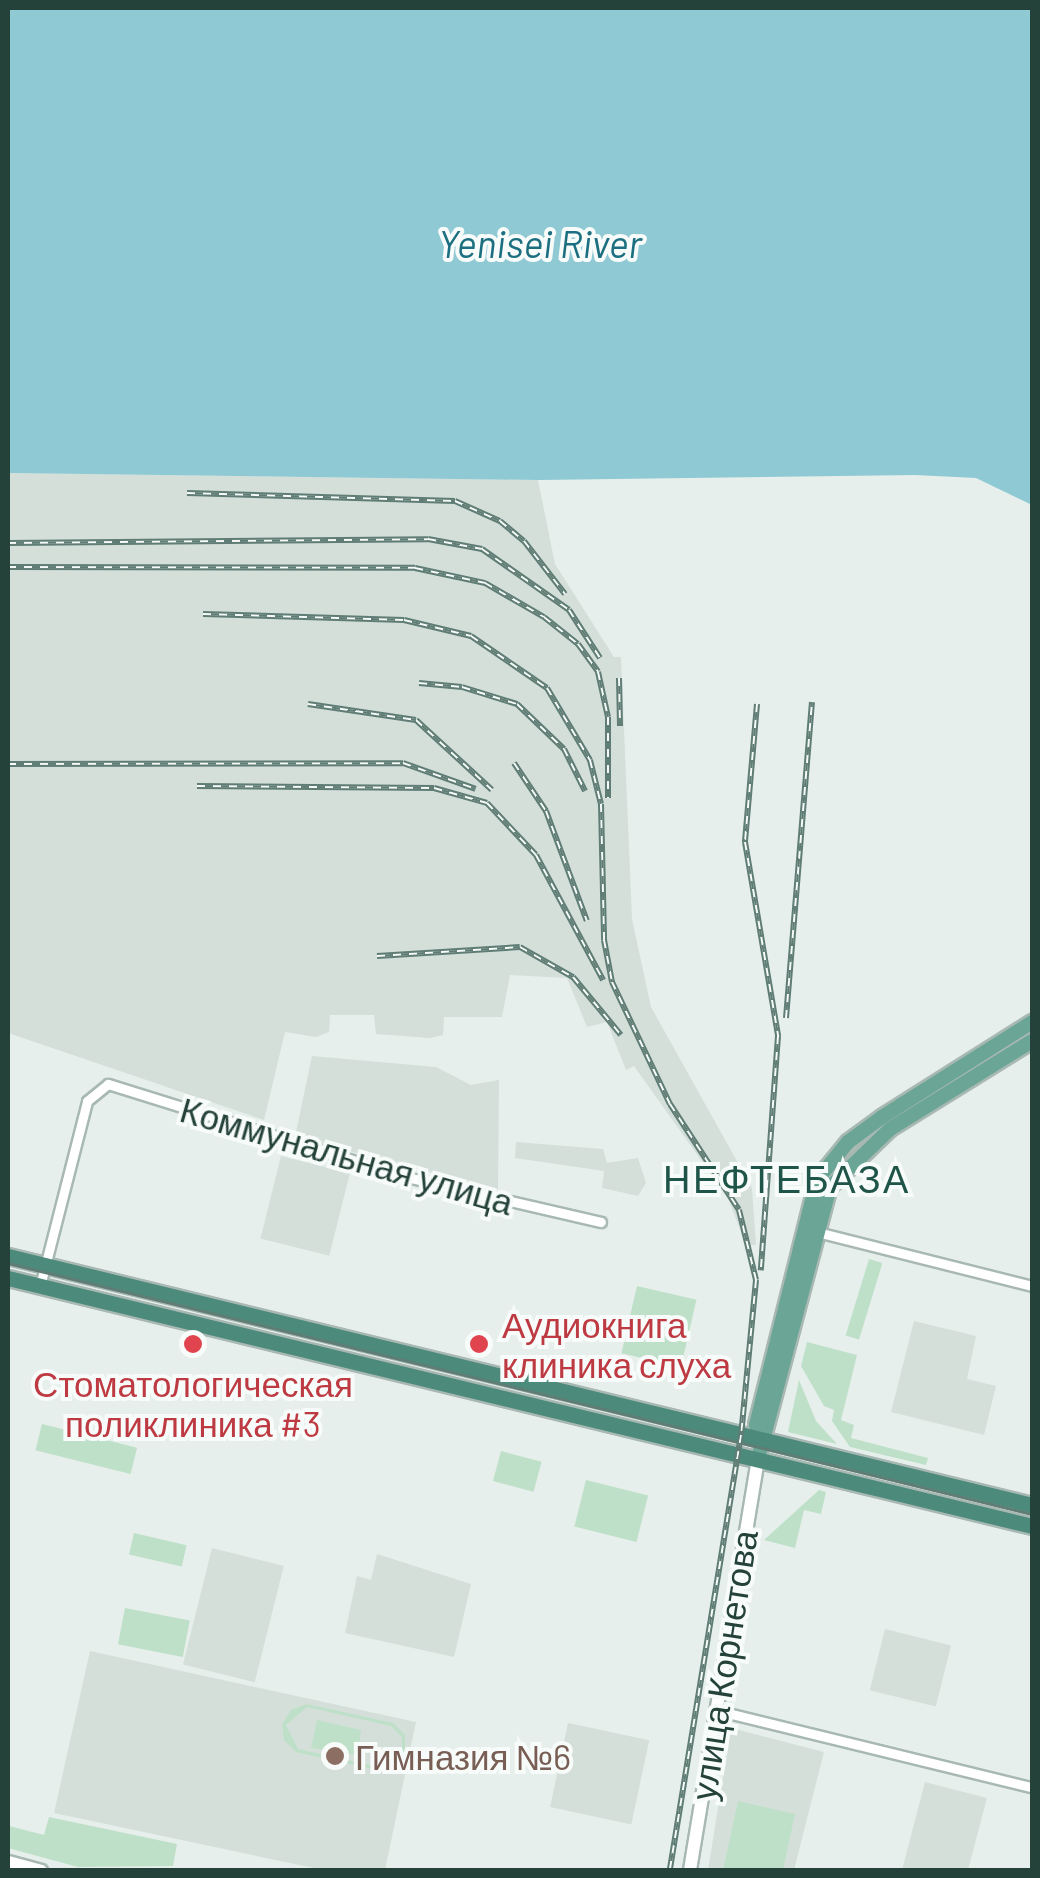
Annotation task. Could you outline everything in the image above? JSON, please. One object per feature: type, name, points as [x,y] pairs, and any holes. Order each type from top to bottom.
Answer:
[{"type":"highway","points":[[8,1256],[1032,1505]]},
{"type":"highway","points":[[8,1278],[1032,1526]]},
{"type":"main road","points":[[758,1459],[762,1440],[770,1428],[812,1230],[817,1180],[848,1142],[1032,1022]]},
{"type":"main road","points":[[812,1230],[830,1187],[865,1148],[1032,1040]]},
{"type":"main road","name":"улица Корнетова","points":[[690,1870],[758,1459]]},
{"type":"street","name":"Коммунальная улица","points":[[45,1266],[87,1101],[96,1089],[108,1084],[406,1177],[602,1222]]},
{"type":"street","points":[[812,1230],[1032,1286]]},
{"type":"street","points":[[40,1286],[45,1266]]},
{"type":"street","points":[[715,1710],[1032,1787]]},
{"type":"street","points":[[8,1861],[40,1870]]},
{"type":"shaded area","points":[[8,473],[538,480],[555,564],[614,657],[621,657],[632,919],[651,1007],[752,1188],[756,1245],[746,1245],[728,1198],[634,1066],[626,1070],[607,1022],[587,1027],[567,978],[510,975],[502,1017],[444,1017],[443,1035],[430,1038],[376,1034],[374,1015],[330,1015],[329,1032],[316,1037],[285,1032],[264,1120],[8,1033]]},
{"type":"shaded area","points":[[312,1056],[436,1067],[471,1085],[499,1080],[498,1190],[295,1137]]},
{"type":"shaded area","points":[[516,1142],[603,1149],[607,1163],[638,1158],[646,1183],[638,1196],[602,1188],[604,1171],[515,1158]]},
{"type":"shaded area","points":[[281,1156],[350,1173],[329,1256],[260,1238]]},
{"type":"shaded area","points":[[914,1321],[976,1336],[967,1379],[996,1386],[984,1435],[891,1412]]},
{"type":"shaded area","points":[[212,1548],[284,1566],[255,1682],[183,1664]]},
{"type":"shaded area","points":[[377,1554],[471,1584],[454,1657],[345,1633],[357,1576],[371,1580]]},
{"type":"shaded area","points":[[885,1629],[951,1645],[936,1707],[870,1690]]},
{"type":"shaded area","points":[[90,1651],[416,1722],[385,1870],[323,1870],[54,1813]]},
{"type":"shaded area","points":[[568,1723],[649,1740],[631,1824],[550,1807]]},
{"type":"shaded area","points":[[731,1728],[824,1752],[794,1870],[708,1870]]},
{"type":"shaded area","points":[[925,1782],[987,1798],[968,1870],[902,1870]]},
{"type":"green space","points":[[869,1259],[882,1263],[859,1340],[846,1336]]},
{"type":"green space","points":[[637,1286],[696,1300],[681,1367],[621,1353]]},
{"type":"green space","points":[[807,1342],[857,1355],[841,1420],[854,1425],[851,1438],[928,1458],[926,1465],[850,1447],[832,1421],[834,1410],[824,1406],[801,1366]]},
{"type":"green space","points":[[799,1380],[816,1421],[837,1444],[788,1432]]},
{"type":"green space","points":[[42,1424],[137,1448],[131,1474],[35,1450]]},
{"type":"green space","points":[[501,1451],[542,1462],[534,1492],[493,1481]]},
{"type":"green space","points":[[586,1480],[648,1495],[636,1542],[574,1527]]},
{"type":"green space","points":[[819,1490],[826,1492],[821,1514],[804,1510],[795,1548],[764,1540]]},
{"type":"green space","points":[[134,1533],[187,1545],[182,1567],[129,1554]]},
{"type":"green space","points":[[125,1608],[190,1621],[183,1657],[118,1644]]},
{"type":"green space","points":[[307,1704],[393,1723],[405,1735],[405,1757],[382,1771],[296,1752],[284,1740],[282,1724],[291,1710]],"holes":[[[307,1707],[391,1726],[402,1737],[402,1755],[382,1768],[298,1749],[286,1725]]]},
{"type":"green space","points":[[317,1720],[361,1730],[358,1755],[311,1748]]},
{"type":"green space","points":[[738,1801],[795,1814],[783,1870],[723,1870]]},
{"type":"green space","points":[[49,1817],[177,1844],[173,1866],[78,1867],[8,1848],[9,1826],[44,1835]]},
{"type":"water","name":"Yenisei River","points":[[8,8],[1032,8],[1032,505],[976,478],[915,475],[538,480],[8,473]]},
{"type":"tram line","points":[[8,1263],[1032,1514]]},
{"type":"railway","points":[[187,493],[455,501],[500,521],[524,541],[565,594]]},
{"type":"railway","points":[[8,543],[428,539],[482,549],[569,610],[600,658]]},
{"type":"railway","points":[[8,567],[415,568],[485,583],[544,617],[578,644],[598,672],[608,717],[608,798]]},
{"type":"railway","points":[[203,614],[404,620],[471,636],[547,688],[590,760],[601,804],[604,940],[612,982],[670,1104],[739,1210],[756,1280],[741,1435],[670,1870]]},
{"type":"railway","points":[[619,678],[620,726]]},
{"type":"railway","points":[[419,683],[462,687],[517,704],[564,749],[585,791]]},
{"type":"railway","points":[[786,1018],[812,702]]},
{"type":"railway","points":[[308,704],[416,720],[492,790]]},
{"type":"railway","points":[[757,704],[745,842],[778,1036],[761,1270]]},
{"type":"railway","points":[[8,764],[403,763],[476,789]]},
{"type":"railway","points":[[514,763],[546,811],[587,921]]},
{"type":"railway","points":[[197,786],[434,788],[487,803],[536,855],[603,980]]},
{"type":"railway","points":[[377,956],[520,947],[573,977],[621,1035]]},
{"type":"place","name":"Стоматологическая поликлиника #3","points":[[193,1344]]},
{"type":"place","name":"Аудиокнига клиника слуха","points":[[479,1344]]},
{"type":"place","name":"Гимназия №6","points":[[335,1756]]},
{"type":"district","name":"НЕФТЕБАЗА","points":[[787,1179]]}]
